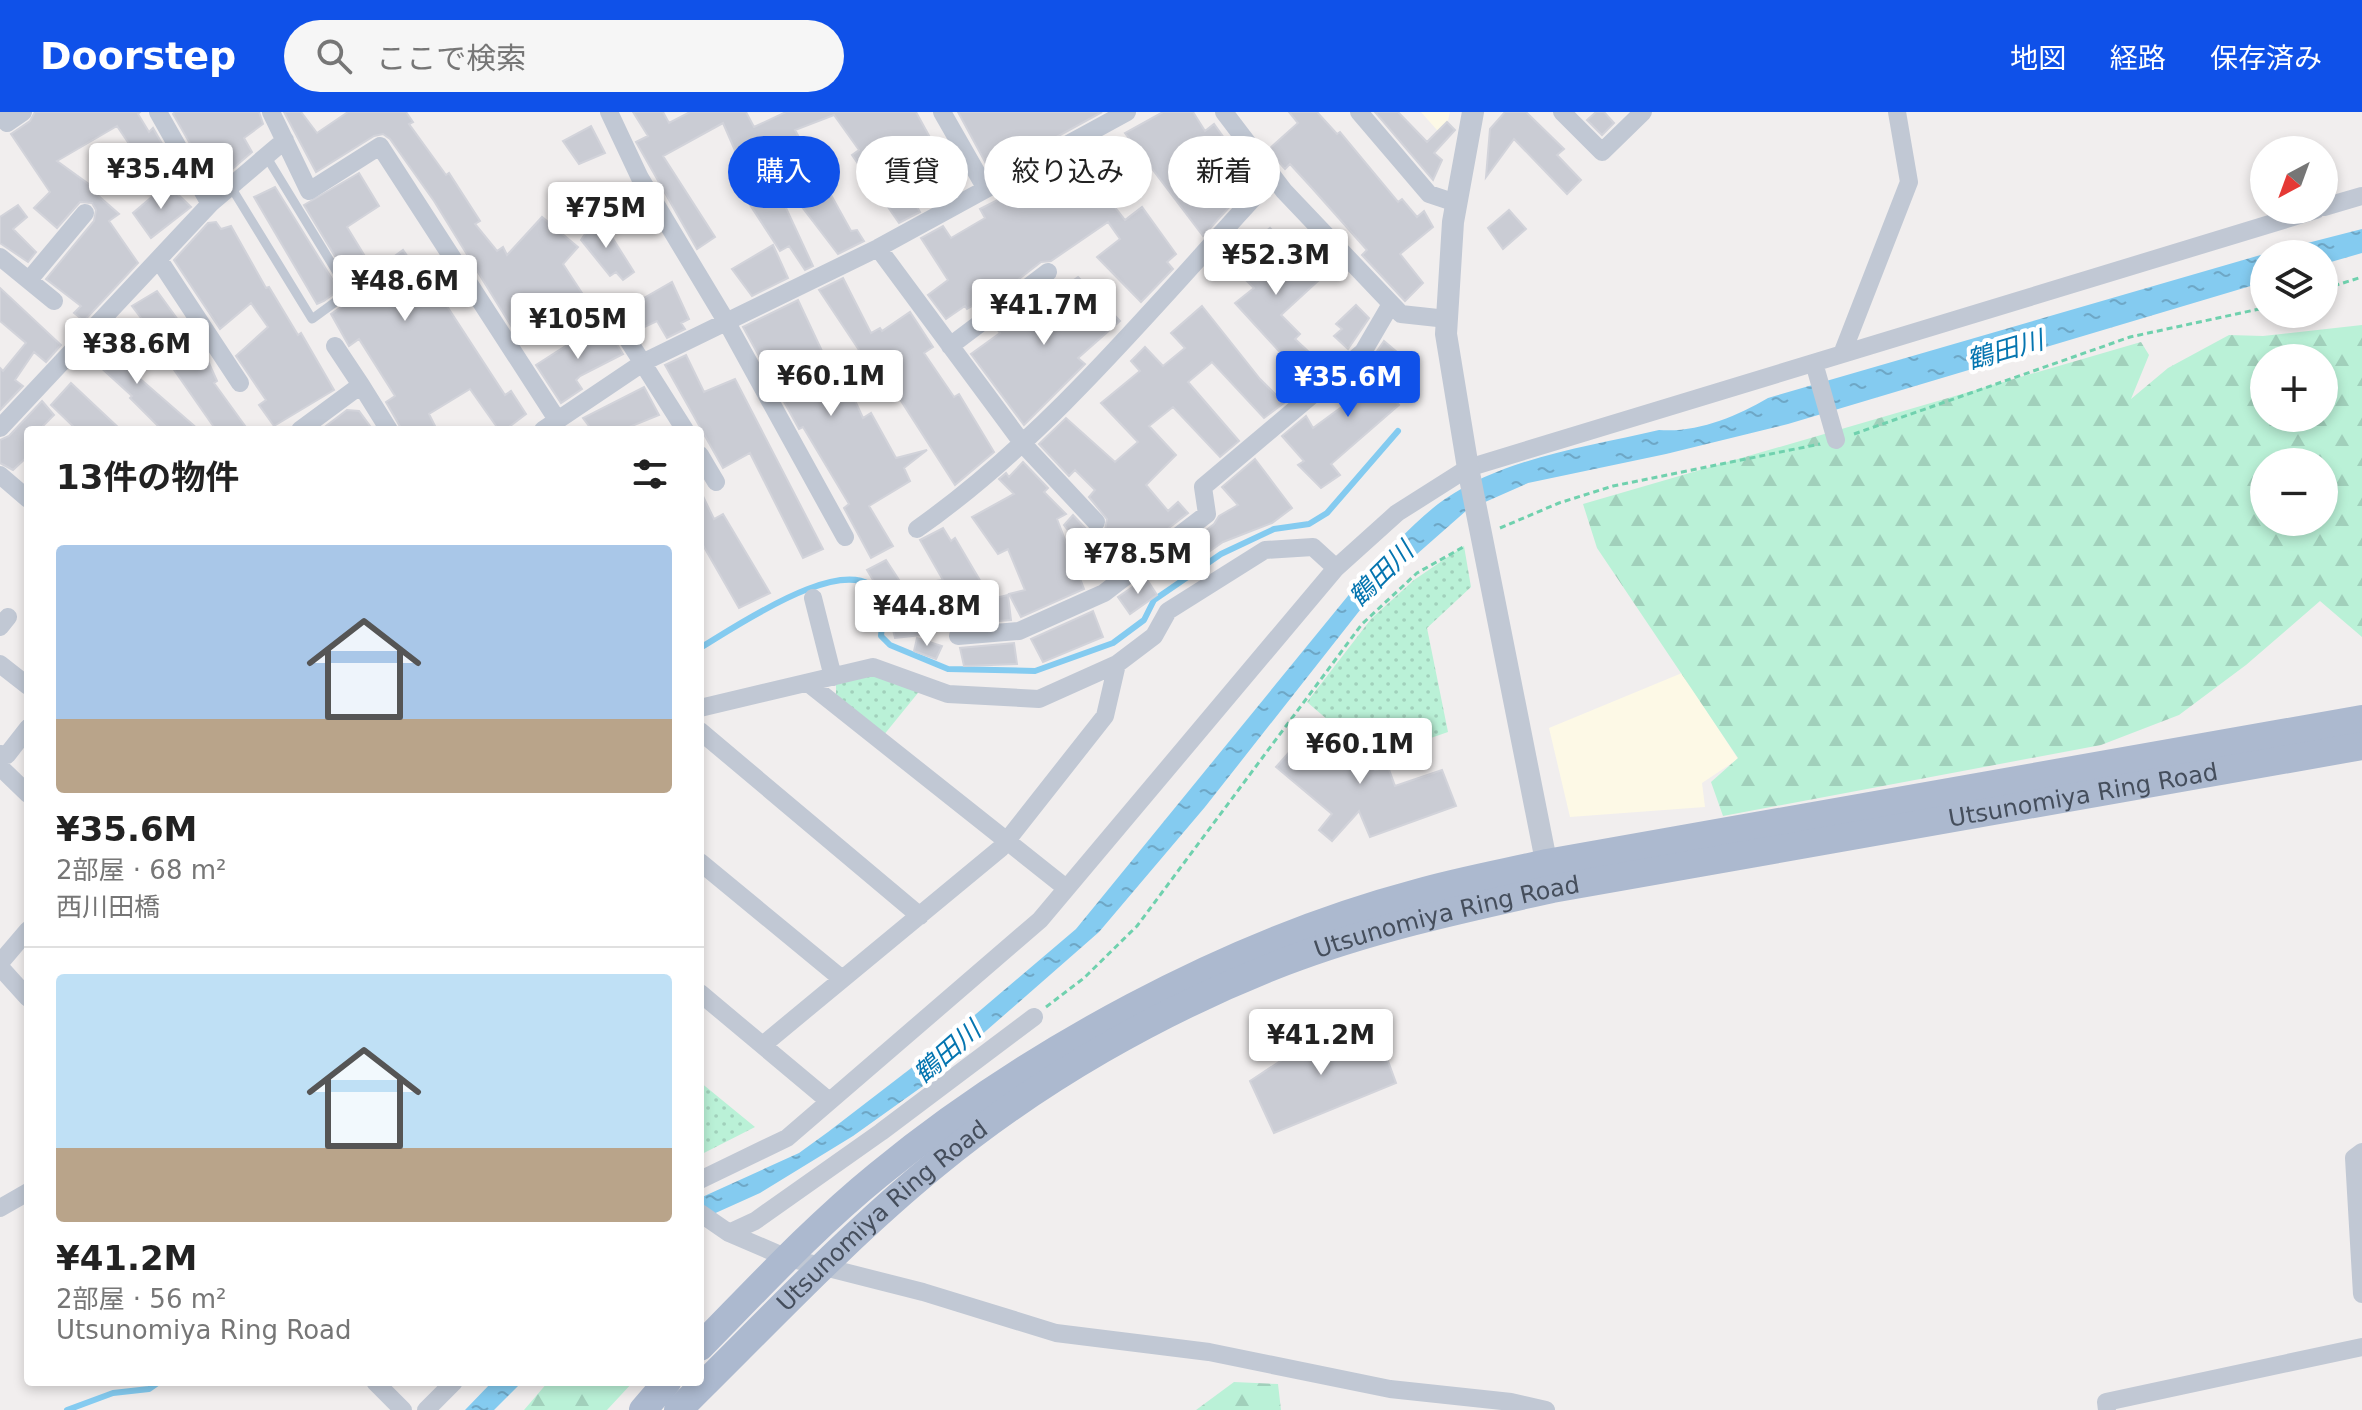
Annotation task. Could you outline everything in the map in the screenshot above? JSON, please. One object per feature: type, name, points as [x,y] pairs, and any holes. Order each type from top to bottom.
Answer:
[{"type":"main road","name":"Utsunomiya Ring Road","points":[[704,1384],[819,1267],[884,1208],[988,1123],[1169,1013],[1285,962],[1549,876],[2362,719]]},
{"type":"main road","name":"Utsunomiya Ring Road","points":[[704,1343],[785,1257],[922,1141],[1100,1024],[1272,943],[1415,893],[1549,876],[2362,746]]},
{"type":"main road","points":[[643,1410],[664,1386]]},
{"type":"main road","name":"Utsunomiya Ring Road","points":[[678,1410],[702,1386]]},
{"type":"street","points":[[0,114],[7,123],[23,112]]},
{"type":"street","points":[[158,112],[210,204]]},
{"type":"street","points":[[271,112],[309,191],[380,146],[550,426],[644,362],[878,248],[984,190]]},
{"type":"street","points":[[609,112],[640,178],[726,321],[845,537]]},
{"type":"street","points":[[942,112],[984,186]]},
{"type":"street","points":[[1083,136],[1127,112]]},
{"type":"street","points":[[1224,112],[1242,136]]},
{"type":"street","points":[[1359,112],[1429,194],[1456,203]]},
{"type":"street","points":[[1473,112],[1456,203],[1446,334],[1468,468],[1549,876]]},
{"type":"street","points":[[1562,112],[1602,152],[1643,112]]},
{"type":"street","points":[[1842,354],[1909,182],[1897,112]]},
{"type":"street","points":[[0,428],[210,204],[285,140]]},
{"type":"street","points":[[1280,185],[1401,314],[1447,319]]},
{"type":"street","points":[[2338,203],[2362,196]]},
{"type":"street","points":[[917,529],[961,498],[1023,444],[1244,208]]},
{"type":"street","points":[[29,280],[85,213]]},
{"type":"street","points":[[704,1178],[787,1138],[1040,920],[1336,568],[1397,513],[1468,468],[1816,369],[1842,354],[2270,224]]},
{"type":"street","points":[[878,248],[1023,444],[1096,522]]},
{"type":"street","points":[[0,257],[54,301]]},
{"type":"street","points":[[159,260],[240,383]]},
{"type":"street","points":[[950,346],[1048,272]]},
{"type":"street","points":[[958,636],[1019,631],[1104,593],[1196,523],[1207,514],[1203,487],[1363,352],[1391,304]]},
{"type":"street","points":[[611,313],[683,426]]},
{"type":"street","points":[[335,346],[387,426]]},
{"type":"street","points":[[1816,369],[1835,434]]},
{"type":"street","points":[[305,426],[361,385]]},
{"type":"street","points":[[704,462],[716,482]]},
{"type":"street","points":[[0,475],[24,496]]},
{"type":"street","points":[[704,707],[873,667],[948,694],[1039,699],[1117,664],[1154,636],[1168,611],[1265,550],[1313,547],[1336,568]]},
{"type":"street","points":[[813,598],[833,677]]},
{"type":"street","points":[[0,664],[24,683]]},
{"type":"street","points":[[764,1044],[1005,843],[1105,716],[1117,664]]},
{"type":"street","points":[[808,683],[1005,843],[1066,888]]},
{"type":"street","points":[[0,754],[7,755],[24,733]]},
{"type":"street","points":[[704,734],[920,916]]},
{"type":"street","points":[[0,767],[24,790]]},
{"type":"street","points":[[704,865],[842,979]]},
{"type":"street","points":[[24,935],[0,965],[24,993]]},
{"type":"street","points":[[704,996],[829,1101]]},
{"type":"street","points":[[729,1233],[755,1221],[881,1132],[1034,1017]]},
{"type":"street","points":[[2362,1152],[2354,1158],[2362,1294]]},
{"type":"street","points":[[0,1208],[24,1194]]},
{"type":"street","points":[[704,1216],[729,1233],[785,1257],[923,1292],[1056,1333],[1209,1352],[1390,1389],[1511,1402],[1546,1410]]},
{"type":"street","points":[[2107,1410],[2106,1402],[2362,1347]]},
{"type":"street","points":[[379,1386],[403,1410]]},
{"type":"street","points":[[426,1410],[450,1386]]},
{"type":"lane","points":[[230,186],[312,319],[349,292],[266,156]]},
{"type":"path","points":[[2338,285],[2362,277]]},
{"type":"path","points":[[1034,1017],[1084,978],[1137,926],[1362,624],[1417,573],[1481,536],[1559,503],[1613,486],[1835,434],[2130,337],[2250,311]]},
{"type":"shaded area","points":[[1421,112],[1450,112],[1444,138]]},
{"type":"shaded area","points":[[1682,673],[1738,759],[1702,783],[1705,807],[1570,817],[1549,728]]},
{"type":"green space","points":[[2362,325],[2362,637],[2320,601],[2246,665],[2179,715],[2101,745],[1723,816],[1711,782],[1738,758],[1597,548],[1583,504],[2141,342],[2149,355],[2131,399],[2168,368],[2229,335],[2263,336]]},
{"type":"green space","points":[[1464,546],[1471,587],[1427,628],[1448,732],[1385,754],[1374,746],[1357,745],[1307,702],[1371,619],[1414,580]]},
{"type":"green space","points":[[875,671],[922,688],[883,736],[836,698],[836,683]]},
{"type":"green space","points":[[704,1085],[755,1127],[704,1153]]},
{"type":"green space","points":[[1234,1382],[1278,1384],[1281,1410],[1196,1410]]},
{"type":"green space","points":[[545,1386],[629,1386],[607,1410],[524,1410]]},
{"type":"water","points":[[2362,229],[2362,253],[2338,260],[2338,240],[2319,240]]},
{"type":"water","name":"鶴田川","points":[[2250,258],[2250,286],[1788,424],[1528,483],[1467,510],[1375,591],[1205,807],[1099,932],[923,1086],[853,1136],[760,1193],[704,1218],[704,1196],[799,1153],[923,1059],[1076,929],[1365,575],[1434,507],[1469,485],[1521,463],[1659,430],[1701,426],[1768,398]]},
{"type":"water","points":[[488,1386],[518,1386],[494,1410],[465,1410]]},
{"type":"building","points":[[35,112],[140,112],[138,114],[149,132],[153,128],[172,161],[152,178],[117,126],[57,161],[97,190],[94,192],[119,214],[109,221],[138,263],[84,321],[74,313],[81,306],[46,279],[94,221],[96,210],[92,203],[80,202],[57,228],[34,208],[50,192],[11,134],[30,121]]},
{"type":"building","points":[[259,112],[263,124],[244,138],[252,152],[216,183],[200,161],[173,114]]},
{"type":"building","points":[[284,112],[301,112],[317,133],[348,112],[406,112],[413,122],[409,124],[446,175],[449,173],[480,221],[475,224],[497,251],[503,247],[507,255],[542,217],[578,247],[563,264],[584,296],[579,301],[583,306],[521,342],[434,201],[390,139],[383,134],[374,136],[316,172]]},
{"type":"building","points":[[633,112],[663,112],[669,123],[690,112],[746,112],[754,127],[786,112],[916,112],[929,136],[856,136],[856,146],[834,115],[795,130],[798,136],[729,136],[723,123],[663,156],[715,237],[697,249],[636,142],[648,136]]},
{"type":"building","points":[[958,112],[1102,112],[1058,136],[984,136],[984,160]]},
{"type":"building","points":[[1163,112],[1193,112],[1205,131],[1214,124],[1223,136],[1168,136],[1168,190],[1152,169],[1152,136],[1127,136],[1125,133]]},
{"type":"building","points":[[1289,112],[1317,112],[1337,134],[1340,132],[1398,202],[1402,199],[1417,217],[1424,211],[1433,227],[1400,254],[1423,283],[1405,301],[1362,255],[1367,250],[1312,188],[1290,164],[1285,169],[1280,163],[1280,139],[1298,123]]},
{"type":"building","points":[[1375,112],[1398,112],[1427,142],[1447,122],[1455,130],[1434,153],[1442,160],[1433,180]]},
{"type":"building","points":[[1505,112],[1526,112],[1564,149],[1557,155],[1581,180],[1567,194],[1514,139],[1486,177],[1490,129]]},
{"type":"building","points":[[1596,112],[1604,112],[1614,123],[1602,135],[1587,120]]},
{"type":"building","points":[[591,126],[605,153],[579,164],[563,141]]},
{"type":"building","points":[[359,173],[379,206],[347,227],[374,271],[403,250],[420,274],[424,271],[505,395],[511,391],[526,414],[510,426],[496,426],[470,389],[429,414],[435,426],[400,426],[386,402],[395,396],[359,339],[349,346],[331,314],[354,298],[356,291],[304,205]]},
{"type":"building","points":[[167,184],[191,207],[151,238],[133,213]]},
{"type":"building","points":[[275,187],[339,290],[317,304],[254,197]]},
{"type":"building","points":[[18,205],[27,217],[13,229],[36,252],[28,262],[0,243],[0,217]]},
{"type":"building","points":[[752,208],[786,208],[813,266],[805,270],[789,246],[780,251]]},
{"type":"building","points":[[803,208],[838,208],[851,231],[857,230],[864,241],[838,254]]},
{"type":"building","points":[[889,208],[918,208],[920,212],[899,223]]},
{"type":"building","points":[[1116,208],[1125,220],[1143,208],[1176,254],[1167,262],[1173,269],[1141,302],[1097,257],[1120,239],[1108,222],[1051,261],[1041,262],[993,299],[991,295],[967,309],[965,306],[946,319],[928,295],[948,280],[921,238],[943,226],[951,238],[985,218],[980,209]]},
{"type":"building","points":[[1182,208],[1228,208],[1203,236]]},
{"type":"building","points":[[1509,210],[1526,229],[1503,249],[1488,228]]},
{"type":"building","points":[[596,218],[612,231],[610,234],[634,272],[623,280],[616,272],[610,276],[581,240]]},
{"type":"building","points":[[216,222],[221,229],[231,226],[266,288],[269,287],[298,335],[301,333],[334,390],[274,426],[259,405],[266,400],[236,356],[268,327],[251,303],[220,329],[174,260],[208,223]]},
{"type":"building","points":[[1270,228],[1318,281],[1281,315],[1300,334],[1295,339],[1326,368],[1308,383],[1235,303],[1254,288],[1229,263]]},
{"type":"building","points":[[773,245],[788,278],[752,296],[732,269]]},
{"type":"building","points":[[1078,277],[1120,321],[1078,358],[1085,364],[1024,425],[971,354],[1000,333],[996,328],[1018,310],[1024,319],[1048,299],[1045,289],[1051,285],[1057,292]]},
{"type":"building","points":[[843,278],[871,333],[880,328],[882,331],[910,312],[933,347],[924,353],[954,397],[959,394],[994,452],[955,485],[887,379],[881,383],[819,290]]},
{"type":"building","points":[[672,282],[689,319],[681,323],[685,329],[667,338],[657,321],[638,330],[623,310]]},
{"type":"building","points":[[0,288],[61,345],[46,362],[34,352],[15,380],[23,386],[0,410],[0,368],[3,371],[26,343],[0,321]]},
{"type":"building","points":[[157,291],[208,361],[217,381],[214,383],[245,426],[213,426],[170,364],[181,357],[153,322],[147,326],[132,306]]},
{"type":"building","points":[[798,300],[829,366],[837,361],[863,418],[871,413],[896,458],[927,450],[904,468],[910,481],[869,506],[893,546],[871,558],[844,508],[849,504],[803,427],[799,429],[743,327]]},
{"type":"building","points":[[1356,305],[1369,318],[1348,349],[1334,336],[1342,329],[1336,324]]},
{"type":"building","points":[[1202,306],[1260,379],[1284,403],[1264,418],[1212,362],[1188,382],[1239,441],[1220,457],[1173,407],[1149,426],[1176,455],[1146,485],[1168,511],[1178,502],[1188,513],[1138,552],[1133,547],[1124,554],[1105,535],[1087,556],[1064,525],[1073,515],[1088,531],[1098,534],[1105,530],[1107,519],[1089,497],[1095,490],[1075,470],[1069,476],[1039,444],[1066,418],[1115,462],[1138,442],[1101,403],[1140,371],[1131,361],[1145,347],[1163,366],[1185,348],[1171,333]]},
{"type":"building","points":[[603,322],[623,354],[580,376],[576,380],[582,389],[561,403],[536,365]]},
{"type":"building","points":[[106,334],[144,371],[138,377],[194,426],[158,426],[130,398],[132,396],[87,355]]},
{"type":"building","points":[[1384,341],[1410,363],[1386,391],[1399,405],[1331,464],[1340,475],[1321,488],[1298,465],[1304,461],[1282,436],[1306,416],[1313,428],[1343,406],[1376,368],[1369,363]]},
{"type":"building","points":[[686,355],[704,392],[735,379],[823,549],[803,558],[750,453],[723,468],[704,434],[704,426],[699,426],[665,365]]},
{"type":"building","points":[[71,383],[117,426],[73,426],[51,405]]},
{"type":"building","points":[[644,387],[659,415],[632,426],[589,426],[583,418]]},
{"type":"building","points":[[42,401],[54,415],[43,426],[24,426],[24,460],[13,470],[0,463],[0,440],[9,436]]},
{"type":"building","points":[[347,410],[359,411],[370,426],[326,426]]},
{"type":"building","points":[[1255,459],[1292,508],[1272,523],[1223,542],[1200,558],[1187,545],[1214,524],[1219,516],[1238,505],[1222,487]]},
{"type":"building","points":[[1023,462],[1048,488],[1044,492],[1066,514],[1057,519],[1084,589],[1021,617],[1009,594],[1025,590],[1008,549],[998,554],[972,517],[1014,494],[999,479],[1006,473],[1009,477]]},
{"type":"building","points":[[704,498],[714,519],[723,514],[770,593],[739,608],[704,547]]},
{"type":"building","points":[[943,528],[951,541],[955,538],[991,599],[1008,595],[1011,620],[957,624],[950,599],[920,604],[921,635],[895,638],[886,602],[867,570],[886,560],[903,586],[943,580],[920,540]]},
{"type":"building","points":[[1146,578],[1157,595],[1130,614],[1118,597]]},
{"type":"building","points":[[1093,611],[1103,637],[1043,662],[1031,639]]},
{"type":"building","points":[[917,638],[942,646],[936,659],[914,651]]},
{"type":"building","points":[[1014,643],[1017,664],[964,666],[960,648]]},
{"type":"building","points":[[1317,721],[1375,770],[1388,767],[1395,786],[1442,770],[1456,806],[1370,837],[1359,811],[1332,841],[1319,830],[1332,814],[1276,767]]},
{"type":"building","points":[[1320,1025],[1327,1045],[1377,1031],[1396,1083],[1274,1133],[1250,1081],[1288,1056],[1283,1039]]},
{"type":"waterway","points":[[704,646],[794,595],[822,584],[847,580],[868,584],[881,599],[881,636],[890,645],[948,669],[1035,671],[1113,643],[1144,620],[1154,600],[1221,554],[1274,529],[1309,524],[1327,513],[1398,431]]},
{"type":"waterway","points":[[67,1410],[113,1393],[153,1386]]}]
